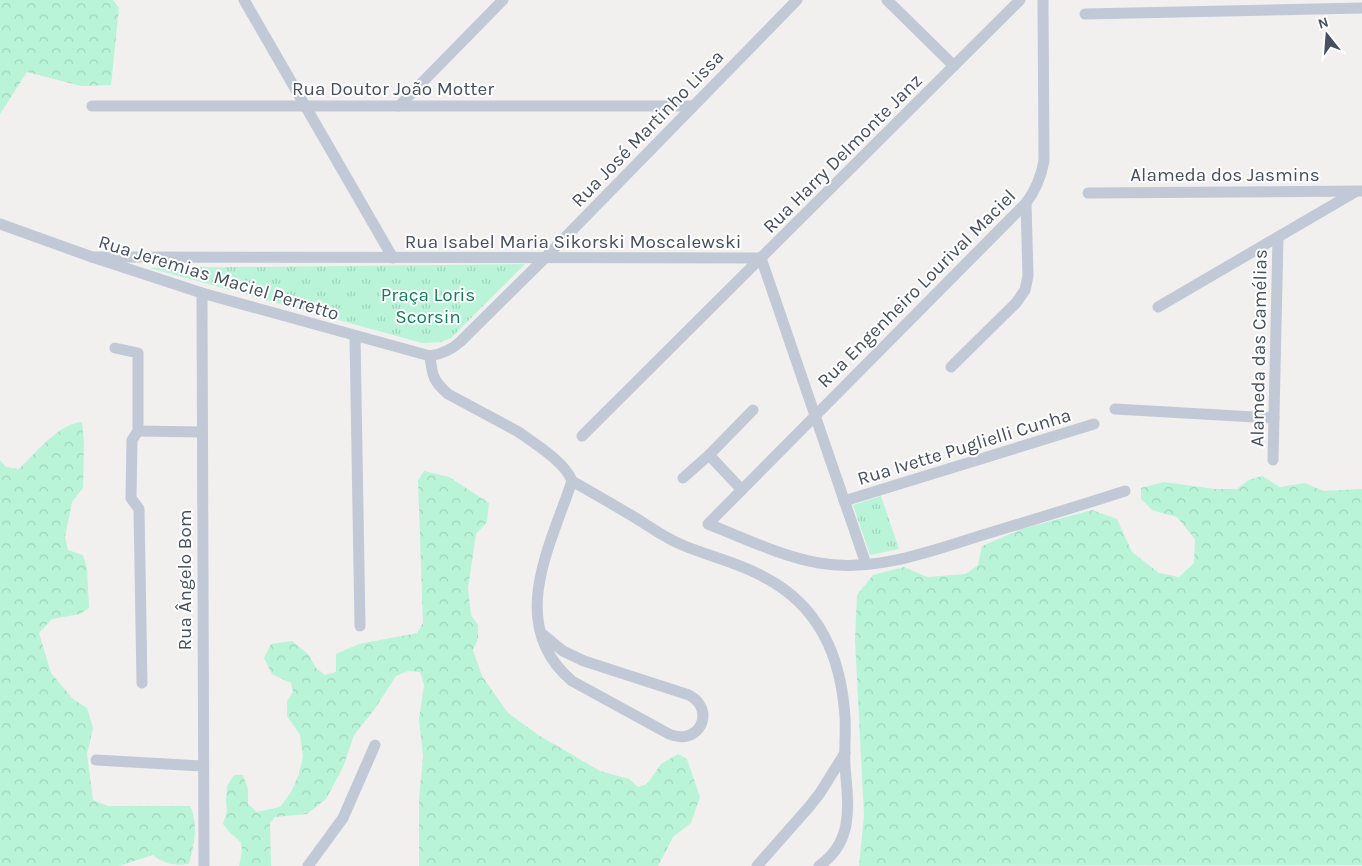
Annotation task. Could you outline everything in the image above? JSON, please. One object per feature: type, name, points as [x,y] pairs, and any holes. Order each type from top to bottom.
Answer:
[{"type":"street","points":[[244,0],[393,258]]},
{"type":"street","points":[[399,106],[503,0]]},
{"type":"street","name":"Rua José Martinho Lissa","points":[[430,356],[454,348],[545,258],[797,0]]},
{"type":"street","points":[[887,0],[954,66]]},
{"type":"street","name":"Rua Harry Delmonte Janz","points":[[582,436],[1020,0]]},
{"type":"street","name":"Rua Engenheiro Lourival Maciel","points":[[866,564],[820,563],[797,558],[708,524],[1026,203],[1037,186],[1044,161],[1042,0]]},
{"type":"street","points":[[1085,14],[1362,8]]},
{"type":"street","name":"Rua Doutor João Motter","points":[[92,106],[693,106]]},
{"type":"street","points":[[1158,307],[1359,191]]},
{"type":"street","name":"Alameda dos Jasmins","points":[[1088,193],[1359,191]]},
{"type":"street","points":[[951,367],[1016,303],[1025,290],[1028,276],[1026,203]]},
{"type":"street","name":"Rua Jeremias Maciel Perretto","points":[[0,224],[202,293],[430,356]]},
{"type":"street","name":"Alameda das Camélias","points":[[1273,460],[1278,237]]},
{"type":"street","name":"Rua Isabel Maria Sikorski Moscalewski","points":[[92,257],[761,258],[866,564]]},
{"type":"street","name":"Rua Ângelo Bom","points":[[202,293],[202,766],[204,866]]},
{"type":"street","points":[[354,336],[360,626]]},
{"type":"street","points":[[115,348],[138,353],[138,431],[132,440],[131,498],[139,509],[142,683]]},
{"type":"street","points":[[430,356],[433,377],[448,394],[522,435],[565,468],[572,481],[672,540],[757,573],[780,586],[795,598],[818,625],[834,655],[843,698],[848,810],[847,824],[843,837],[835,852],[819,866]]},
{"type":"street","points":[[1115,409],[1274,418]]},
{"type":"street","points":[[683,478],[709,455],[753,410]]},
{"type":"street","name":"Rua Ivette Puglielli Cunha","points":[[844,501],[1094,424]]},
{"type":"street","points":[[138,431],[201,432]]},
{"type":"street","points":[[709,455],[742,490]]},
{"type":"street","points":[[541,633],[563,651],[584,661],[689,695],[696,699],[701,707],[703,716],[701,725],[694,734],[686,737],[677,737],[584,689],[561,672],[546,650],[541,633],[536,611],[539,581],[572,481]]},
{"type":"street","points":[[866,564],[883,563],[911,556],[1125,492]]},
{"type":"street","points":[[308,866],[344,818],[375,745]]},
{"type":"street","points":[[758,866],[810,808],[845,753]]},
{"type":"street","points":[[96,760],[202,766]]},
{"type":"green space","points":[[0,0],[113,0],[119,8],[111,85],[81,86],[27,72],[0,114]]},
{"type":"green space","name":"Praça Loris Scorsin","points":[[525,264],[451,338],[441,342],[422,343],[150,268]]},
{"type":"green space","points":[[82,422],[84,443],[83,488],[72,502],[65,537],[68,550],[83,555],[87,568],[89,608],[80,614],[52,619],[39,633],[51,673],[73,699],[87,708],[93,728],[87,754],[93,800],[108,806],[190,806],[195,827],[189,864],[170,864],[153,855],[119,866],[0,866],[0,460],[6,467],[19,469],[56,433],[73,424]]},
{"type":"green space","points":[[424,471],[449,477],[489,503],[487,522],[476,534],[468,588],[471,615],[478,625],[478,639],[473,650],[482,676],[508,713],[540,736],[600,771],[629,779],[638,787],[647,784],[661,764],[678,754],[687,759],[700,797],[691,823],[673,837],[658,866],[419,866],[419,799],[423,756],[419,719],[424,685],[420,672],[408,671],[396,676],[374,710],[354,735],[343,767],[326,799],[307,814],[275,817],[270,823],[271,866],[239,866],[242,849],[240,841],[223,824],[227,810],[227,786],[234,775],[243,775],[248,789],[248,804],[257,812],[280,807],[291,792],[299,774],[303,756],[300,735],[287,716],[287,701],[293,692],[291,683],[272,674],[264,658],[271,644],[292,641],[308,654],[316,668],[325,675],[336,672],[336,654],[359,644],[417,633],[423,623],[418,480]]},
{"type":"green space","points":[[1262,476],[1280,487],[1305,483],[1323,491],[1362,489],[1362,865],[859,866],[864,815],[855,640],[857,595],[873,575],[904,567],[927,577],[966,574],[978,565],[982,546],[1022,529],[1092,510],[1117,519],[1132,552],[1159,573],[1179,577],[1194,563],[1195,539],[1177,517],[1152,510],[1141,499],[1141,488],[1164,482],[1215,489],[1237,489],[1249,480]]},
{"type":"green space","points":[[881,496],[899,549],[870,555],[853,505]]}]
